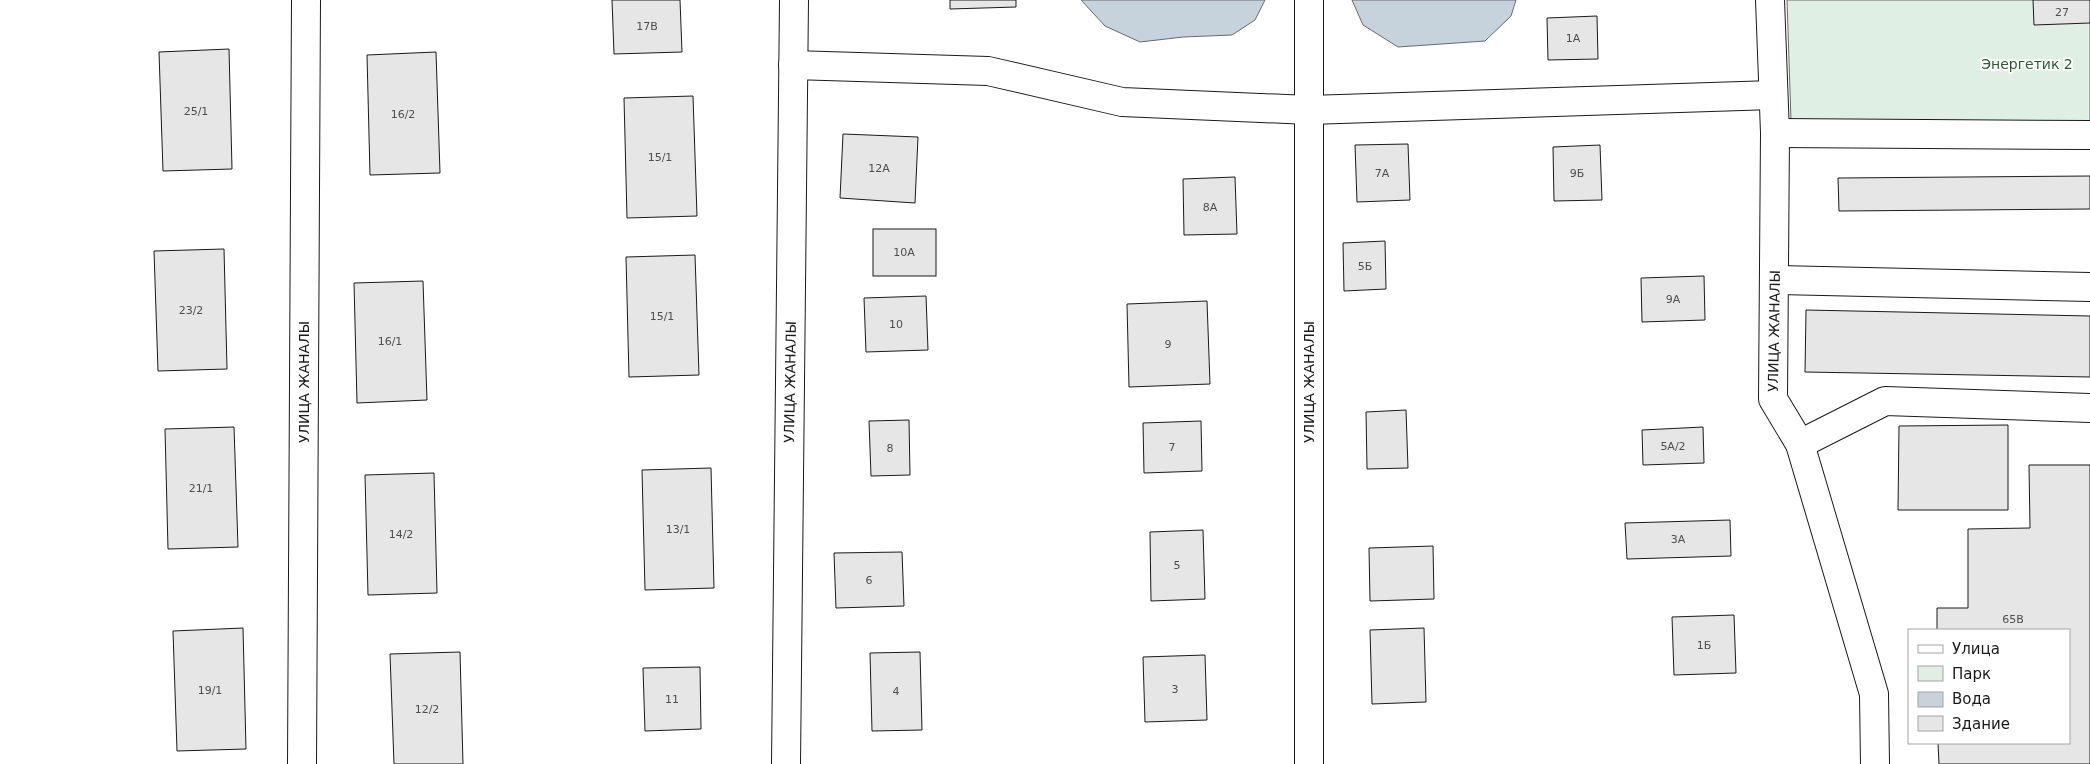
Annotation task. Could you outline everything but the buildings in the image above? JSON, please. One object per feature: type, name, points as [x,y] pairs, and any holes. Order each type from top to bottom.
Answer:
[{"type":"street","name":"УЛИЦА ЖАНАЛЫ","points":[[302,764],[306,0]]},
{"type":"street","name":"УЛИЦА ЖАНАЛЫ","points":[[786,764],[794,0]]},
{"type":"street","name":"УЛИЦА ЖАНАЛЫ","points":[[1309,0],[1309,764]]},
{"type":"street","name":"УЛИЦА ЖАНАЛЫ","points":[[1770,0],[1775,133],[1773,399],[1800,444],[1874,694],[1875,764]]},
{"type":"street","points":[[793,66],[988,71],[1122,102],[1309,110],[1774,95]]},
{"type":"street","points":[[1775,133],[2090,135]]},
{"type":"street","points":[[1774,280],[2090,287]]},
{"type":"street","points":[[1800,444],[1886,401],[2090,408]]},
{"type":"green space","name":"Энергетик 2","points":[[1787,0],[2090,0],[2090,129],[1791,121]]},
{"type":"water","points":[[1081,0],[1265,0],[1255,20],[1232,35],[1183,37],[1140,42],[1105,26]]},
{"type":"water","points":[[1352,0],[1516,0],[1511,16],[1485,41],[1398,47],[1363,25]]}]
